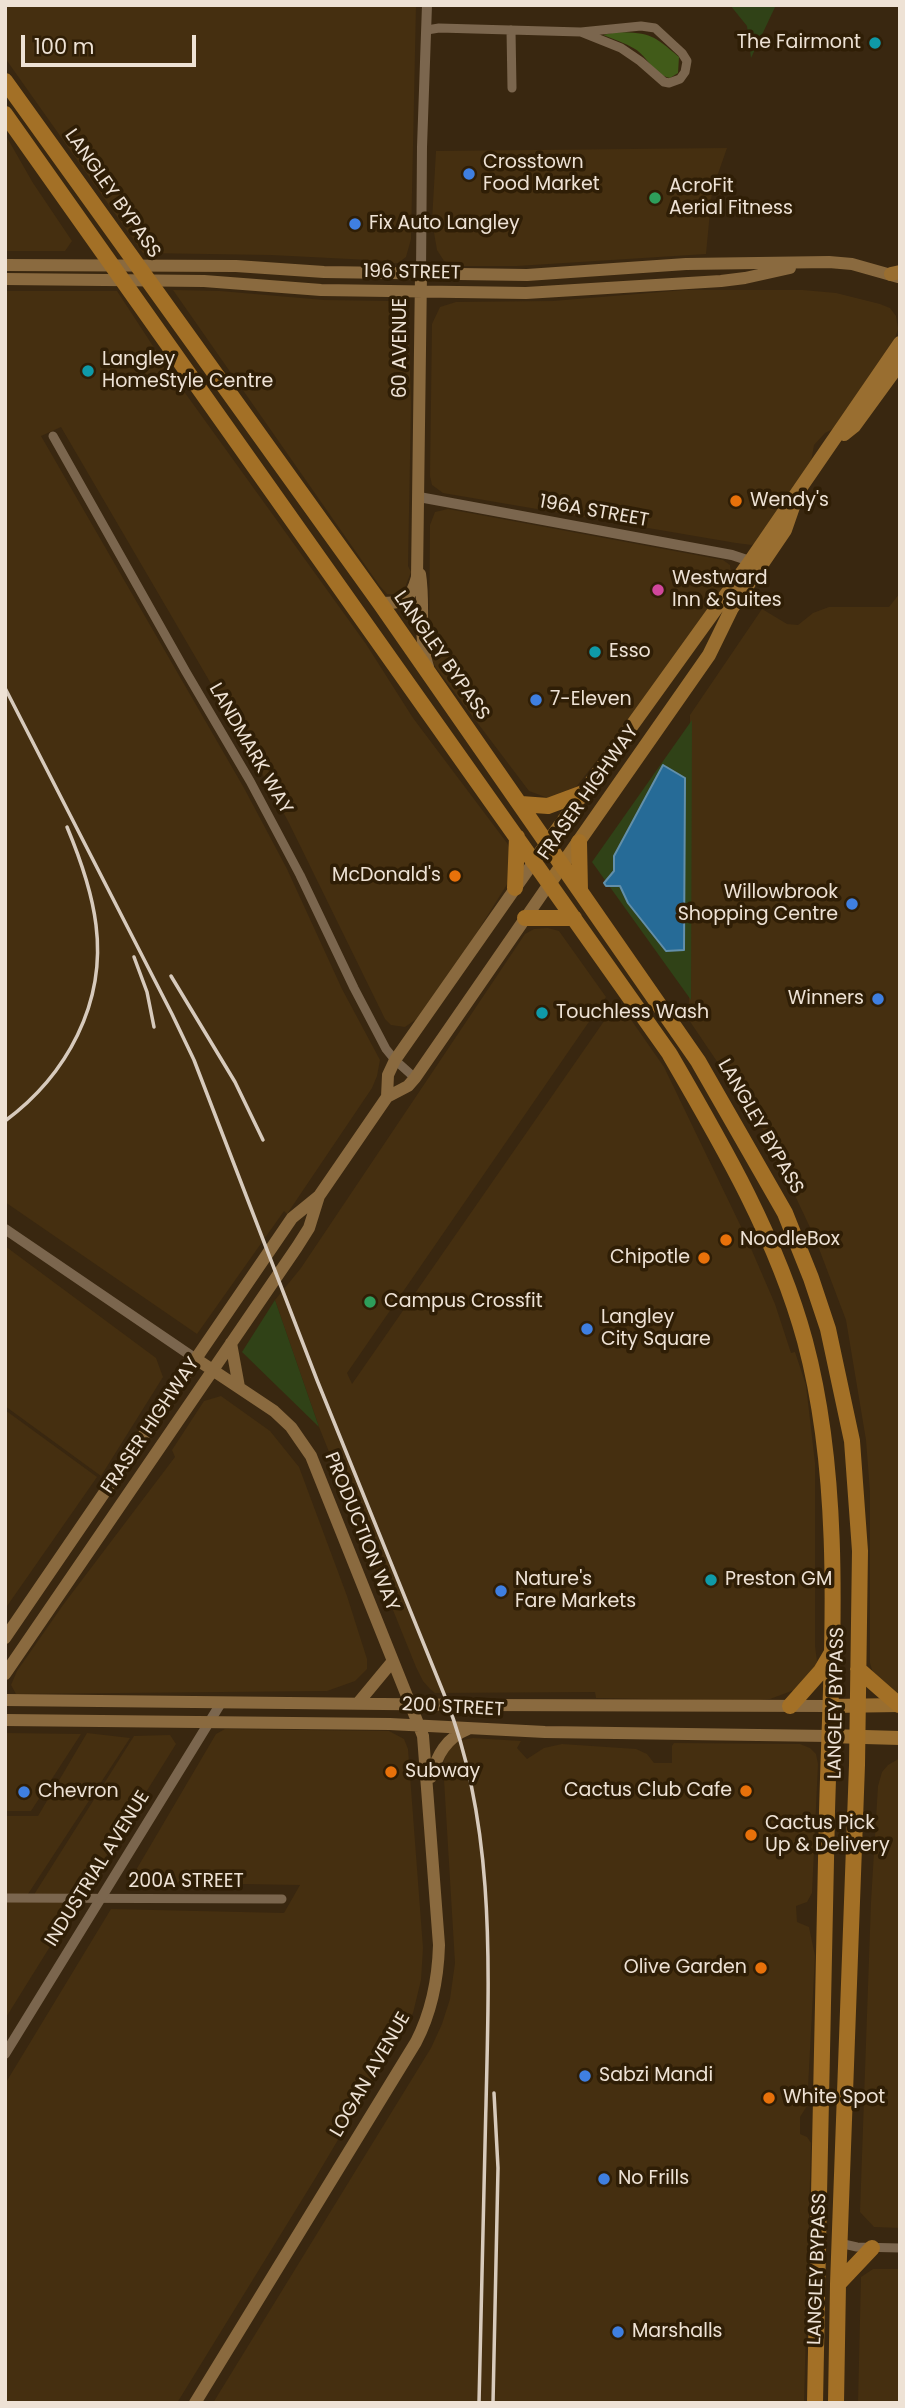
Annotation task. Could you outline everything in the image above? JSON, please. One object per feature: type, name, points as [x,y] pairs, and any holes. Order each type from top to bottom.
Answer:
[{"type":"highway","name":"LANGLEY BYPASS","points":[[5,81],[380,603],[698,1061],[785,1213],[811,1278],[828,1329],[852,1441],[860,1552],[858,1706],[836,2403]]},
{"type":"highway","name":"LANGLEY BYPASS","points":[[5,114],[669,1053],[750,1199],[774,1251],[790,1295],[805,1339],[816,1388],[825,1445],[831,1529],[831,1654],[815,2403]]},
{"type":"highway","points":[[521,804],[548,806],[583,793]]},
{"type":"highway","points":[[515,888],[517,837]]},
{"type":"highway","points":[[579,842],[580,891]]},
{"type":"highway","points":[[525,918],[573,918]]},
{"type":"highway","points":[[790,1706],[821,1671],[831,1654]]},
{"type":"highway","points":[[858,1669],[899,1705]]},
{"type":"highway","points":[[818,2226],[839,2243]]},
{"type":"highway","points":[[838,2284],[872,2248]]},
{"type":"main road","name":"196 STREET","points":[[5,265],[182,266],[527,275],[686,264],[817,262],[852,264],[897,275]]},
{"type":"main road","name":"196 STREET","points":[[5,279],[191,280],[321,290],[526,293],[721,281],[817,262]]},
{"type":"main road","points":[[721,281],[741,263]]},
{"type":"main road","points":[[658,283],[686,264]]},
{"type":"main road","name":"60 AVENUE","points":[[418,564],[421,274]]},
{"type":"main road","name":"FRASER HIGHWAY","points":[[5,1638],[292,1218],[319,1196],[387,1097],[408,1086],[415,1078],[709,655],[756,563],[797,493],[900,343]]},
{"type":"main road","name":"FRASER HIGHWAY","points":[[831,443],[854,426],[900,363]]},
{"type":"main road","name":"FRASER HIGHWAY","points":[[387,1097],[388,1075],[395,1060],[583,793],[756,563]]},
{"type":"main road","points":[[380,603],[397,603],[407,599],[414,587],[418,564]]},
{"type":"main road","points":[[418,564],[423,592],[424,654],[431,677]]},
{"type":"main road","name":"FRASER HIGHWAY","points":[[5,1674],[309,1228],[319,1196]]},
{"type":"main road","points":[[231,1343],[239,1387]]},
{"type":"main road","name":"PRODUCTION WAY","points":[[196,1359],[274,1411],[291,1427],[312,1456],[419,1725]]},
{"type":"main road","points":[[358,1703],[392,1662]]},
{"type":"main road","name":"200 STREET","points":[[5,1700],[899,1705]]},
{"type":"main road","name":"200 STREET","points":[[5,1720],[419,1725],[468,1729],[900,1738]]},
{"type":"main road","name":"LOGAN AVENUE","points":[[195,2403],[424,2026],[438,1976],[439,1945],[424,1742],[419,1725]]},
{"type":"main road","points":[[428,1787],[442,1748],[458,1733],[468,1729]]},
{"type":"street","name":"60 AVENUE","points":[[421,274],[427,5]]},
{"type":"street","points":[[427,30],[439,28],[582,32],[640,26],[655,28],[682,53],[687,61],[687,68],[680,79],[664,82],[635,56],[582,32]]},
{"type":"street","points":[[512,30],[512,88]]},
{"type":"street","name":"LANDMARK WAY","points":[[53,436],[179,661],[250,781],[386,1049],[415,1078]]},
{"type":"street","name":"196A STREET","points":[[419,496],[756,563]]},
{"type":"street","name":"PRODUCTION WAY","points":[[5,1229],[196,1359]]},
{"type":"street","name":"INDUSTRIAL AVENUE","points":[[5,2054],[221,1703]]},
{"type":"street","name":"200A STREET","points":[[5,1898],[282,1899]]},
{"type":"street","points":[[839,2243],[856,2247],[900,2248]]},
{"type":"shaded area","points":[[5,5],[416,5],[411,239],[406,257],[398,263],[389,264],[389,261],[271,255],[143,253],[5,58]]},
{"type":"shaded area","points":[[5,134],[33,183],[72,241],[65,251],[5,251]]},
{"type":"shaded area","points":[[727,148],[712,191],[706,254],[517,266],[454,266],[444,261],[437,250],[432,221],[436,151]]},
{"type":"shaded area","points":[[173,290],[220,291],[324,300],[389,301],[402,310],[409,340],[411,405],[408,566],[411,572],[404,590],[397,594],[387,594],[379,585]]},
{"type":"shaded area","points":[[685,290],[803,290],[836,293],[880,304],[890,308],[896,316],[898,329],[895,338],[833,429],[814,445],[811,462],[755,543],[736,543],[443,493],[432,485],[432,324],[440,307],[456,302],[553,301]]},
{"type":"shaded area","points":[[5,291],[117,291],[170,372],[366,644],[413,718],[511,851],[511,878],[466,950],[418,1018],[405,1027],[391,1025],[385,1019],[288,821],[241,735],[61,427],[41,436],[244,788],[287,869],[342,989],[380,1060],[372,1088],[287,1214],[284,1211],[197,1334],[5,1202]]},
{"type":"shaded area","points":[[448,509],[723,560],[730,565],[731,576],[673,663],[573,791],[548,798],[529,791],[431,658],[430,525],[435,512]]},
{"type":"shaded area","points":[[900,593],[900,1695],[889,1691],[874,1676],[870,1663],[870,1492],[866,1440],[846,1320],[815,1238],[766,1134],[689,1020],[690,715],[762,609],[787,624],[798,625],[813,613],[829,607],[889,607]]},
{"type":"shaded area","points":[[548,928],[559,931],[606,997],[347,1373],[352,1384],[618,1001],[664,1067],[746,1237],[775,1304],[791,1353],[795,1352],[806,1385],[815,1463],[817,1661],[815,1668],[797,1689],[770,1699],[752,1701],[596,1698],[595,1692],[435,1693],[430,1689],[416,1667],[319,1427],[275,1300],[301,1268],[525,934],[534,929]]},
{"type":"shaded area","points":[[5,1246],[156,1358],[163,1377],[101,1476],[5,1406]]},
{"type":"shaded area","points":[[221,1396],[270,1431],[299,1467],[347,1596],[367,1659],[367,1669],[355,1681],[327,1691],[16,1694],[11,1685],[17,1671],[63,1605],[175,1457],[172,1450],[204,1401]]},
{"type":"shaded area","points":[[5,1410],[97,1477],[5,1609]]},
{"type":"shaded area","points":[[225,1729],[389,1731],[404,1739],[408,1749],[423,1948],[421,1980],[413,2013],[177,2403],[5,2403],[5,2084],[111,1909],[284,1913],[300,1885],[129,1882],[216,1734]]},
{"type":"shaded area","points":[[5,1733],[81,1734],[31,1811],[5,1811]]},
{"type":"shaded area","points":[[87,1733],[130,1738],[28,1894],[5,1894],[5,1816],[38,1816]]},
{"type":"shaded area","points":[[170,1735],[176,1744],[5,2019],[5,1902],[30,1901],[134,1736]]},
{"type":"shaded area","points":[[473,1738],[521,1741],[517,1748],[527,1759],[544,1748],[562,1744],[636,1749],[647,1754],[654,1763],[672,1763],[674,1743],[800,1744],[816,1754],[818,1764],[812,1893],[807,1902],[796,1906],[797,1922],[809,1927],[815,1956],[807,2106],[800,2117],[800,2134],[807,2137],[811,2143],[804,2403],[213,2403],[431,2048],[442,2024],[450,1999],[455,1963],[443,1763],[448,1750],[457,1741]]},
{"type":"shaded area","points":[[900,1758],[900,2228],[874,2227],[860,2212],[878,1786],[882,1772]]},
{"type":"shaded area","points":[[873,2269],[900,2269],[900,2403],[858,2403],[861,2277]]},
{"type":"green space","points":[[730,5],[776,5],[751,58],[747,26]]},
{"type":"green space","points":[[617,32],[638,33],[657,40],[679,57],[678,73],[670,78],[664,76],[635,49],[603,35]]},
{"type":"green space","points":[[692,720],[691,1000],[592,862]]},
{"type":"green space","points":[[275,1300],[319,1427],[242,1352]]},
{"type":"water","points":[[663,765],[685,778],[684,950],[666,951],[628,903],[620,886],[606,886],[604,883],[614,871],[614,856]]},
{"type":"railway","points":[[5,688],[194,1060],[317,1380],[446,1699],[462,1748],[474,1797],[481,1848],[488,1951],[479,2403]]},
{"type":"railway","points":[[5,1121],[47,1082],[64,1059],[78,1035],[95,982],[98,954],[92,900],[67,827]]},
{"type":"railway","points":[[134,957],[147,992],[154,1027]]},
{"type":"railway","points":[[171,976],[235,1082],[263,1140]]},
{"type":"railway","points":[[493,2403],[498,2168],[494,2093]]},
{"type":"place","name":"The Fairmont","points":[[875,43]]},
{"type":"place","name":"Crosstown Food Market","points":[[469,174]]},
{"type":"place","name":"AcroFit Aerial Fitness","points":[[655,198]]},
{"type":"place","name":"Fix Auto Langley","points":[[355,224]]},
{"type":"place","name":"Langley HomeStyle Centre","points":[[88,371]]},
{"type":"place","name":"Wendy's","points":[[736,501]]},
{"type":"place","name":"Westward Inn & Suites","points":[[658,590]]},
{"type":"place","name":"Esso","points":[[595,652]]},
{"type":"place","name":"7-Eleven","points":[[536,700]]},
{"type":"place","name":"McDonald's","points":[[455,876]]},
{"type":"place","name":"Willowbrook Shopping Centre","points":[[852,904]]},
{"type":"place","name":"Winners","points":[[878,999]]},
{"type":"place","name":"Touchless Wash","points":[[542,1013]]},
{"type":"place","name":"NoodleBox","points":[[726,1240]]},
{"type":"place","name":"Chipotle","points":[[704,1258]]},
{"type":"place","name":"Campus Crossfit","points":[[370,1302]]},
{"type":"place","name":"Langley City Square","points":[[587,1329]]},
{"type":"place","name":"Preston GM","points":[[711,1580]]},
{"type":"place","name":"Nature's Fare Markets","points":[[501,1591]]},
{"type":"place","name":"Subway","points":[[391,1772]]},
{"type":"place","name":"Cactus Club Cafe","points":[[746,1791]]},
{"type":"place","name":"Chevron","points":[[24,1792]]},
{"type":"place","name":"Cactus Pick Up & Delivery","points":[[751,1835]]},
{"type":"place","name":"Olive Garden","points":[[761,1968]]},
{"type":"place","name":"Sabzi Mandi","points":[[585,2076]]},
{"type":"place","name":"White Spot","points":[[769,2098]]},
{"type":"place","name":"No Frills","points":[[604,2179]]},
{"type":"place","name":"Marshalls","points":[[618,2332]]}]
